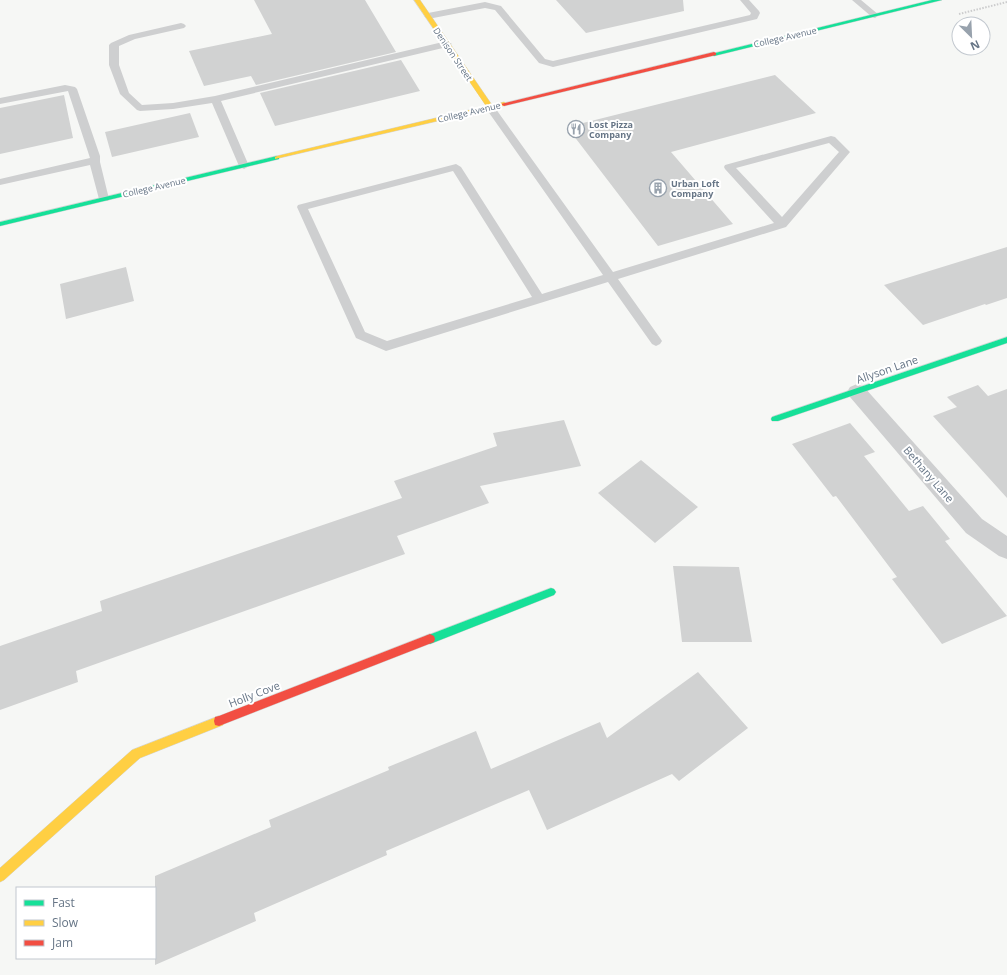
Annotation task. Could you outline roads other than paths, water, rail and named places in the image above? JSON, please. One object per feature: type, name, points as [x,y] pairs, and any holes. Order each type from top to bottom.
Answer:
[{"type":"street","name":"Denison Street","points":[[417,0],[490,107]]},
{"type":"street","name":"College Avenue","points":[[0,223],[939,0]]},
{"type":"street","name":"Allyson Lane","points":[[775,419],[1007,340]]},
{"type":"street","name":"Bethany Lane","points":[[858,392],[974,526],[1007,549]]},
{"type":"street","name":"Holly Cove","points":[[0,876],[136,754],[551,592]]},
{"type":"lane","points":[[428,16],[485,5],[498,8],[542,61],[552,64],[754,17],[756,14],[744,0]]},
{"type":"lane","points":[[856,0],[875,15]]},
{"type":"lane","points":[[181,26],[132,37],[114,45],[114,65],[125,94],[140,108],[173,106],[215,99],[447,44]]},
{"type":"lane","points":[[0,101],[65,88],[72,89],[95,156],[94,162],[104,199]]},
{"type":"lane","points":[[215,99],[244,166]]},
{"type":"lane","points":[[490,107],[656,341]]},
{"type":"lane","points":[[539,300],[456,168],[302,207],[360,335],[386,346],[539,300],[782,224],[845,152],[832,139],[729,167],[782,224]]},
{"type":"lane","points":[[0,182],[87,161],[94,162]]},
{"type":"place","name":"Lost Pizza Company","points":[[576,129]]},
{"type":"place","name":"Urban Loft Company","points":[[658,188]]}]
